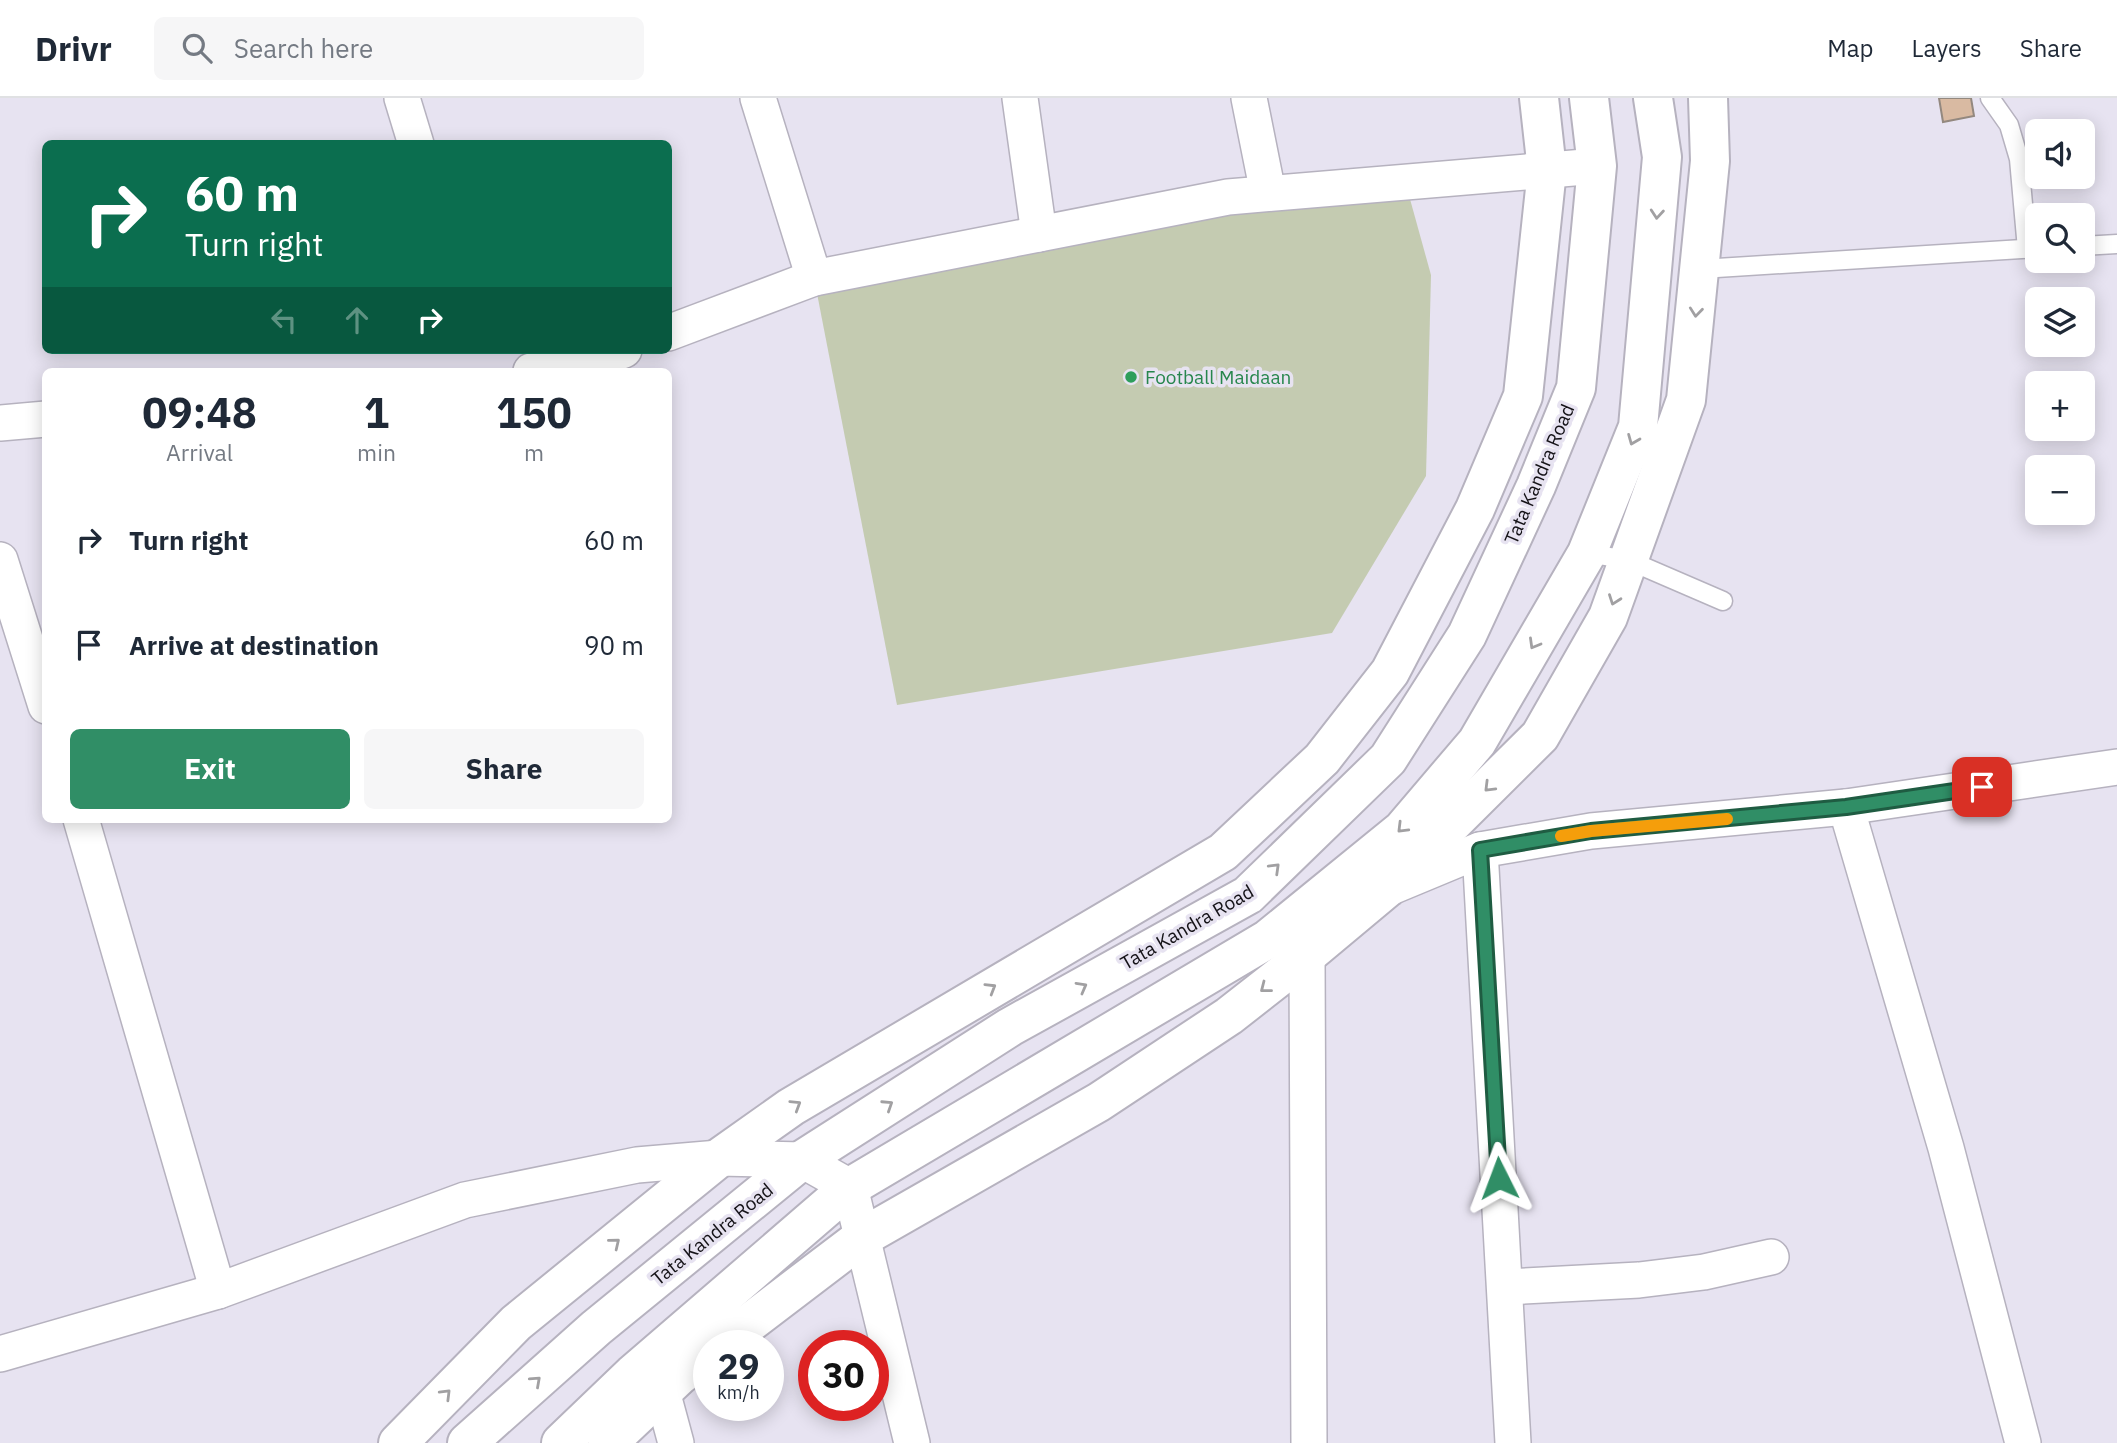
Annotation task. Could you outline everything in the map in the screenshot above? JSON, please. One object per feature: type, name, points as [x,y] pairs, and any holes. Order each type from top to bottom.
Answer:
[{"type":"street","points":[[402,98],[415,140]]},
{"type":"street","points":[[758,98],[814,278]]},
{"type":"street","points":[[1020,98],[1039,234]]},
{"type":"street","points":[[1249,98],[1268,193]]},
{"type":"street","points":[[398,1443],[516,1323],[719,1158],[791,1107],[1223,852],[1322,759],[1390,672],[1475,509],[1523,396],[1547,170],[1539,98]]},
{"type":"street","name":"Tata Kandra Road","points":[[467,1443],[596,1328],[802,1160],[1010,1027],[1248,895],[1388,759],[1467,635],[1536,486],[1576,388],[1598,166],[1589,98]]},
{"type":"street","points":[[1268,939],[1402,831],[1477,742],[1587,553],[1638,427],[1662,157],[1653,98]]},
{"type":"street","points":[[740,1330],[862,1238],[1099,1102],[1229,1016],[1386,889],[1541,736],[1608,617],[1686,400],[1710,161],[1708,98]]},
{"type":"street","points":[[1662,157],[1710,161]]},
{"type":"street","points":[[672,331],[814,278],[1228,197],[1598,166]]},
{"type":"street","points":[[547,368],[613,354]]},
{"type":"street","points":[[0,423],[42,419]]},
{"type":"street","points":[[0,560],[42,693]]},
{"type":"street","points":[[561,1443],[634,1374],[850,1187],[1268,939],[1480,850],[1591,831],[1846,807],[2117,767]]},
{"type":"street","points":[[1846,807],[1946,1148],[2023,1443]]},
{"type":"street","points":[[82,823],[218,1291]]},
{"type":"street","points":[[1480,850],[1513,1443]]},
{"type":"street","points":[[1307,955],[1309,1443]]},
{"type":"street","points":[[0,1354],[218,1291],[465,1200],[637,1165],[719,1158],[802,1160],[850,1187],[912,1443]]},
{"type":"street","points":[[1505,1287],[1639,1280],[1704,1272],[1771,1257]]},
{"type":"street","points":[[608,1443],[662,1391],[693,1366]]},
{"type":"street","points":[[662,1391],[676,1443]]},
{"type":"lane","points":[[1990,98],[2009,125],[2020,159],[2026,203]]},
{"type":"lane","points":[[2095,245],[2117,244]]},
{"type":"lane","points":[[1701,269],[2025,249]]},
{"type":"lane","points":[[1587,553],[1628,560],[1723,601]]},
{"type":"green space","name":"Football Maidaan","points":[[1405,181],[1431,275],[1426,476],[1332,633],[897,705],[814,278]]},
{"type":"building","points":[[1939,98],[1971,98],[1974,116],[1943,122]]},
{"type":"slow traffic","points":[[1561,836],[1727,819]]},
{"type":"place","name":"Football Maidaan","points":[[1131,377]]},
{"type":"route","points":[[1499,1178],[1480,850],[1591,831],[1846,807],[1982,787]]}]
